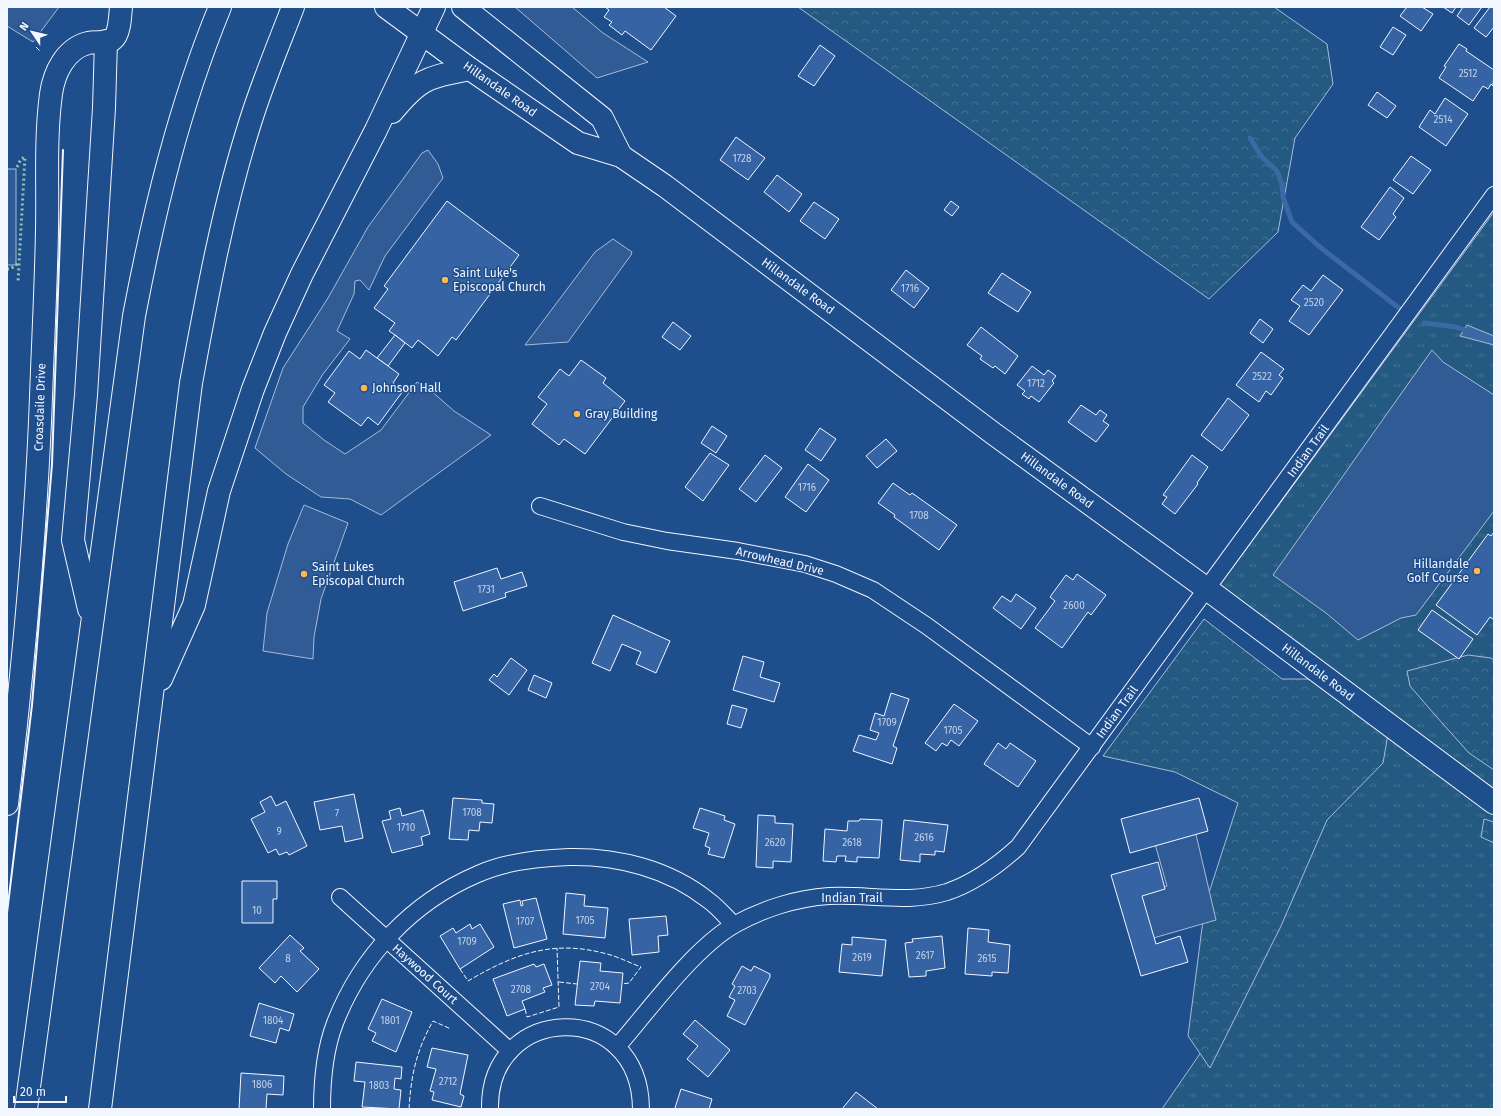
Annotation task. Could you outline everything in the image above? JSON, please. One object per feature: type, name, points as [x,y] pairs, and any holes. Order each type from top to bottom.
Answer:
[{"type":"main road","points":[[92,622],[73,540],[87,387],[104,108],[108,7]]},
{"type":"main road","points":[[106,41],[112,40],[116,34],[121,7]]},
{"type":"main road","points":[[26,1109],[130,347],[148,246],[162,183],[182,112],[220,7]]},
{"type":"main road","points":[[100,1109],[191,383],[208,292],[233,183],[267,72],[293,7]]},
{"type":"main road","name":"Hillandale Road","points":[[386,7],[470,69],[578,143],[621,156],[665,186],[994,434],[1207,589],[1494,803]]},
{"type":"main road","points":[[151,700],[194,605],[219,491],[256,382],[302,274],[376,130],[434,7]]},
{"type":"main road","name":"Hillandale Road","points":[[463,7],[602,118],[621,156]]},
{"type":"main road","name":"Croasdaile Drive","points":[[7,804],[25,640],[34,526],[39,438],[47,231],[48,133],[51,92],[57,71],[66,57],[82,46],[106,41]]},
{"type":"main road","points":[[376,130],[420,82],[432,77],[470,69]]},
{"type":"street","name":"Indian Trail","points":[[617,1047],[701,952],[734,925],[777,906],[805,899],[830,896],[910,899],[946,892],[960,887],[998,865],[1018,847],[1494,195]]},
{"type":"street","name":"Arrowhead Drive","points":[[540,506],[623,532],[667,541],[738,551],[805,564],[836,574],[867,587],[926,626],[1092,747]]},
{"type":"street","points":[[322,1109],[322,1089],[328,1052],[335,1024],[347,998],[364,968],[386,939],[404,920],[424,903],[448,888],[479,873],[517,863],[551,858],[603,858],[651,869],[692,888],[710,900],[734,925]]},
{"type":"street","name":"Haywood Court","points":[[340,898],[510,1051]]},
{"type":"street","points":[[490,1109],[490,1096],[493,1080],[500,1064],[510,1051],[523,1040],[538,1032],[555,1027],[571,1027],[588,1030],[598,1034],[617,1047],[628,1060],[636,1075],[640,1092],[641,1109]]},
{"type":"green space","points":[[798,7],[1274,7],[1327,44],[1333,84],[1295,138],[1278,232],[1209,299]]},
{"type":"green space","name":"Hillandale Golf Course","points":[[1494,212],[1494,1109],[1162,1109],[1228,1013],[1275,910],[1385,711],[1217,589]]},
{"type":"green space","points":[[1204,619],[1282,679],[1322,679],[1388,734],[1383,763],[1327,820],[1281,926],[1210,1068],[1188,1036],[1205,905],[1238,803],[1175,772],[1103,756]]},
{"type":"green space","points":[[1468,655],[1491,658],[1494,660],[1494,770],[1469,753],[1410,686],[1407,671]]},
{"type":"green space","points":[[1484,819],[1494,822],[1494,843],[1481,837]]},
{"type":"shaded area","points":[[7,7],[59,7],[33,42],[7,26]]},
{"type":"shaded area","points":[[515,7],[572,7],[603,33],[648,62],[597,78]]},
{"type":"shaded area","points":[[428,150],[438,164],[443,178],[385,256],[369,290],[360,280],[355,281],[354,294],[337,331],[350,339],[323,374],[303,407],[303,423],[324,440],[345,454],[381,430],[417,382],[429,389],[454,411],[491,435],[381,515],[350,499],[321,497],[286,474],[255,448],[283,368],[328,298],[368,227],[422,153]]},
{"type":"shaded area","points":[[7,169],[16,169],[16,265],[7,265]]},
{"type":"shaded area","points":[[613,239],[632,252],[631,255],[568,342],[525,345],[595,252]]},
{"type":"shaded area","points":[[1467,325],[1494,336],[1494,345],[1460,336]]},
{"type":"shaded area","points":[[1432,350],[1443,362],[1494,395],[1494,511],[1416,615],[1401,618],[1358,640],[1326,613],[1273,575]]},
{"type":"shaded area","name":"Saint Lukes Episcopal Church","points":[[304,505],[348,523],[321,599],[314,637],[313,659],[263,651],[267,613],[288,544]]},
{"type":"shaded area","points":[[1195,830],[1216,920],[1150,939],[1138,896],[1167,886],[1155,844]]},
{"type":"building","points":[[605,7],[664,7],[676,16],[651,50],[625,31],[622,35],[609,25],[612,22],[604,17],[609,10]]},
{"type":"building","points":[[1407,7],[1422,7],[1433,14],[1421,31],[1400,16]]},
{"type":"building","points":[[1443,7],[1456,7],[1452,13]]},
{"type":"building","points":[[1463,7],[1482,7],[1469,25],[1457,16]]},
{"type":"building","points":[[1490,7],[1494,7],[1494,27],[1486,37],[1474,28]]},
{"type":"building","points":[[1393,27],[1406,35],[1393,55],[1380,47]]},
{"type":"building","points":[[1459,44],[1467,49],[1466,51],[1494,70],[1493,86],[1491,84],[1488,89],[1483,86],[1473,101],[1439,78],[1446,67],[1444,66]]},
{"type":"building","points":[[820,45],[835,56],[814,86],[798,76]]},
{"type":"building","points":[[1377,92],[1396,106],[1387,118],[1368,105]]},
{"type":"building","points":[[1445,98],[1468,114],[1446,146],[1419,127],[1430,110],[1435,114]]},
{"type":"building","points":[[736,137],[765,158],[748,180],[720,160]]},
{"type":"building","points":[[1411,156],[1431,170],[1413,194],[1393,180]]},
{"type":"building","points":[[777,175],[802,194],[789,212],[764,192]]},
{"type":"building","points":[[1390,187],[1404,198],[1393,214],[1396,217],[1379,240],[1361,227]]},
{"type":"building","name":"Saint Luke's Episcopal Church","points":[[447,201],[519,255],[456,340],[452,337],[438,356],[418,340],[412,348],[389,331],[395,323],[374,308],[388,289],[384,286]]},
{"type":"building","points":[[951,201],[959,207],[952,216],[944,210]]},
{"type":"building","points":[[814,202],[839,219],[825,239],[800,221]]},
{"type":"building","points":[[906,270],[929,288],[914,308],[891,290]]},
{"type":"building","points":[[1002,273],[1031,292],[1018,312],[988,293]]},
{"type":"building","points":[[1323,275],[1343,290],[1309,335],[1289,321],[1300,306],[1291,300],[1303,285],[1311,291]]},
{"type":"building","points":[[1260,319],[1273,329],[1263,343],[1250,333]]},
{"type":"building","points":[[673,322],[691,336],[680,350],[662,337]]},
{"type":"building","points":[[981,327],[1018,356],[1005,374],[995,366],[993,368],[980,359],[982,356],[967,345]]},
{"type":"building","points":[[395,335],[405,343],[388,366],[377,358]]},
{"type":"building","name":"Johnson Hall","points":[[366,350],[399,374],[393,383],[403,391],[378,425],[368,417],[361,426],[328,402],[335,393],[324,385],[349,351],[360,359]]},
{"type":"building","points":[[1261,352],[1284,369],[1279,375],[1283,378],[1271,395],[1266,391],[1259,402],[1236,385]]},
{"type":"building","name":"Gray Building","points":[[581,360],[606,378],[603,383],[625,401],[585,454],[564,439],[559,445],[532,424],[547,404],[538,397],[560,369],[569,376]]},
{"type":"building","points":[[1032,366],[1044,375],[1048,370],[1056,376],[1052,381],[1054,383],[1039,402],[1031,396],[1029,399],[1022,394],[1025,391],[1017,385]]},
{"type":"building","points":[[1228,398],[1249,415],[1222,451],[1201,435]]},
{"type":"building","points":[[1081,405],[1096,415],[1100,410],[1107,415],[1103,421],[1109,425],[1096,442],[1068,422]]},
{"type":"building","points":[[712,426],[727,436],[716,453],[701,443]]},
{"type":"building","points":[[820,428],[836,439],[821,461],[805,450]]},
{"type":"building","points":[[886,439],[897,451],[877,468],[866,456]]},
{"type":"building","points":[[710,453],[729,465],[703,501],[685,487]]},
{"type":"building","points":[[765,455],[782,468],[756,502],[739,489]]},
{"type":"building","points":[[1192,455],[1208,467],[1197,483],[1198,484],[1175,514],[1162,504],[1167,497],[1163,495]]},
{"type":"building","points":[[808,464],[829,480],[806,512],[785,497]]},
{"type":"building","points":[[893,483],[910,495],[912,493],[957,525],[939,550],[894,517],[895,515],[878,503]]},
{"type":"building","name":"Hillandale Golf Course","points":[[1494,532],[1494,618],[1493,619],[1490,617],[1477,635],[1436,605],[1488,534],[1491,536]]},
{"type":"building","points":[[497,568],[501,579],[522,572],[527,586],[505,593],[506,597],[463,611],[454,582]]},
{"type":"building","points":[[1077,574],[1106,595],[1091,615],[1088,612],[1062,648],[1035,628],[1055,601],[1050,597],[1066,575],[1073,580]]},
{"type":"building","points":[[1016,594],[1036,608],[1021,629],[993,608],[1002,596],[1011,602]]},
{"type":"building","points":[[1432,610],[1473,639],[1459,659],[1418,630]]},
{"type":"building","points":[[613,615],[670,641],[656,673],[636,664],[641,652],[622,644],[610,671],[592,663]]},
{"type":"building","points":[[743,656],[764,662],[760,677],[780,683],[774,702],[733,690]]},
{"type":"building","points":[[511,658],[527,670],[509,695],[489,680],[494,674],[497,677]]},
{"type":"building","points":[[534,675],[552,683],[546,698],[528,690]]},
{"type":"building","points":[[891,693],[909,699],[893,746],[897,748],[892,764],[853,751],[859,735],[876,740],[879,733],[870,730],[875,713],[884,716]]},
{"type":"building","points":[[954,704],[978,721],[959,746],[951,740],[947,746],[942,743],[936,751],[925,743]]},
{"type":"building","points":[[732,705],[747,709],[741,728],[727,724]]},
{"type":"building","points":[[998,743],[1006,749],[1010,743],[1036,761],[1018,787],[984,764]]},
{"type":"building","points":[[354,794],[363,838],[345,842],[342,826],[320,830],[314,802]]},
{"type":"building","points":[[271,796],[276,806],[286,801],[307,846],[289,855],[287,852],[279,855],[276,849],[268,853],[251,819],[265,812],[260,802]]},
{"type":"building","points":[[453,798],[482,800],[482,803],[494,804],[492,823],[480,822],[479,831],[469,830],[468,840],[449,839]]},
{"type":"building","points":[[1199,798],[1208,831],[1130,853],[1121,819]]},
{"type":"building","points":[[400,808],[402,816],[423,810],[430,834],[421,837],[423,845],[392,853],[382,821],[391,819],[389,811]]},
{"type":"building","points":[[700,808],[725,816],[724,820],[735,824],[724,858],[708,854],[710,848],[705,846],[709,833],[693,828]]},
{"type":"building","points":[[758,815],[775,816],[775,823],[793,824],[791,862],[773,861],[773,868],[756,867]]},
{"type":"building","points":[[860,819],[882,820],[879,858],[857,857],[857,862],[845,861],[846,856],[837,856],[836,862],[823,861],[825,829],[847,831],[848,821],[859,821]]},
{"type":"building","points":[[904,820],[948,825],[944,852],[935,851],[935,855],[920,854],[920,862],[900,860]]},
{"type":"building","points":[[1158,862],[1165,889],[1142,896],[1156,944],[1180,936],[1188,962],[1141,976],[1111,875]]},
{"type":"building","points":[[242,881],[277,881],[277,899],[273,899],[273,923],[242,923]]},
{"type":"building","points":[[566,893],[585,895],[584,906],[608,908],[605,938],[563,934]]},
{"type":"building","points":[[536,898],[547,939],[514,948],[503,904],[520,900],[521,906],[523,905],[522,901]]},
{"type":"building","points":[[666,916],[668,935],[658,936],[659,952],[632,955],[629,919]]},
{"type":"building","points":[[470,924],[472,929],[480,924],[494,947],[460,969],[440,936],[453,928],[456,933]]},
{"type":"building","points":[[968,928],[989,930],[988,942],[1010,945],[1008,973],[992,972],[992,976],[965,974]]},
{"type":"building","points":[[290,935],[304,948],[300,951],[319,969],[297,992],[281,976],[275,983],[259,968]]},
{"type":"building","points":[[942,936],[945,968],[926,971],[926,976],[909,977],[905,943],[913,942],[912,939]]},
{"type":"building","points":[[852,937],[886,940],[882,976],[839,972],[842,944],[852,945]]},
{"type":"building","points":[[580,961],[601,963],[600,971],[623,973],[620,1003],[595,1001],[594,1006],[575,1005]]},
{"type":"building","points":[[534,964],[536,967],[544,964],[552,985],[543,988],[545,992],[522,1001],[525,1009],[507,1016],[493,979]]},
{"type":"building","points":[[742,966],[751,971],[754,966],[770,974],[770,977],[745,1025],[727,1016],[735,1000],[729,997],[735,986],[732,984]]},
{"type":"building","points":[[382,999],[412,1012],[396,1052],[372,1041],[376,1033],[368,1029]]},
{"type":"building","points":[[259,1003],[294,1014],[289,1031],[280,1028],[276,1043],[250,1036]]},
{"type":"building","points":[[695,1020],[730,1050],[708,1077],[687,1059],[698,1046],[683,1034]]},
{"type":"building","points":[[432,1048],[468,1055],[460,1094],[464,1096],[461,1107],[432,1100],[434,1092],[430,1091],[436,1069],[427,1067]]},
{"type":"building","points":[[356,1062],[402,1067],[401,1079],[395,1078],[394,1089],[401,1090],[399,1109],[362,1107],[365,1082],[354,1081]]},
{"type":"building","points":[[241,1073],[284,1076],[283,1095],[267,1094],[266,1109],[239,1109]]},
{"type":"building","points":[[681,1089],[712,1099],[709,1109],[675,1108]]},
{"type":"building","points":[[856,1092],[878,1109],[842,1109]]},
{"type":"waterway","points":[[1250,138],[1261,156],[1277,171],[1282,184],[1283,197],[1292,222],[1321,248],[1399,308]]},
{"type":"waterway","points":[[1424,323],[1456,327],[1470,332]]},
{"type":"hedge","points":[[17,167],[21,159],[25,157],[18,282]]},
{"type":"hedge","points":[[7,269],[10,269],[19,263]]},
{"type":"fence","points":[[36,47],[40,51]]},
{"type":"fence","points":[[525,1009],[527,1017],[559,1007],[557,948]]},
{"type":"fence","points":[[460,969],[468,981],[485,971],[518,957],[534,952],[569,948],[611,955],[641,967],[629,983],[622,984]]},
{"type":"fence","points":[[559,982],[577,984]]},
{"type":"fence","points":[[409,1109],[415,1064],[427,1032],[433,1021],[451,1029]]},
{"type":"wall","points":[[7,913],[32,705],[52,464],[63,150]]},
{"type":"place","name":"Saint Luke's Episcopal Church","points":[[445,280]]},
{"type":"place","name":"Johnson Hall","points":[[364,388]]},
{"type":"place","name":"Gray Building","points":[[577,414]]},
{"type":"place","name":"Hillandale Golf Course","points":[[1477,571]]},
{"type":"place","name":"Saint Lukes Episcopal Church","points":[[304,574]]}]
